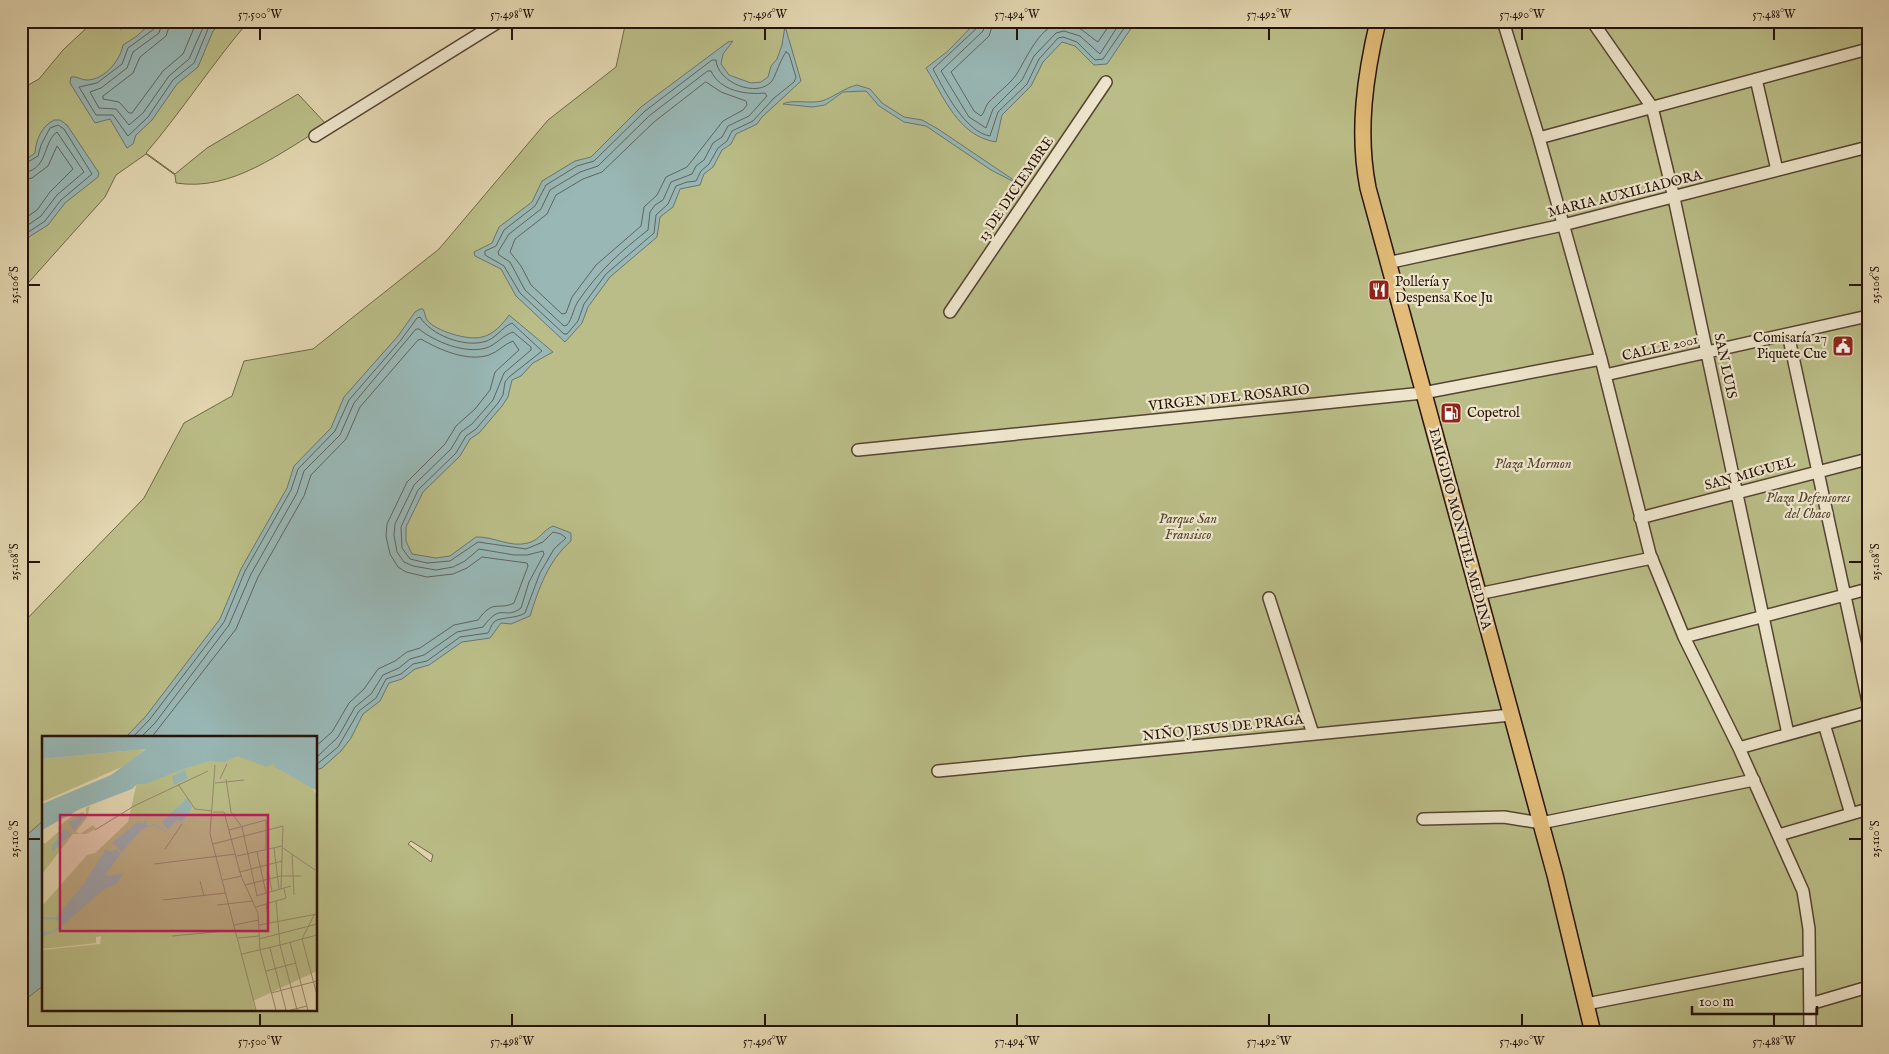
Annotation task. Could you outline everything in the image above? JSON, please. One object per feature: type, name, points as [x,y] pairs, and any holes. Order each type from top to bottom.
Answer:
[{"type":"main road","name":"EMIGDIO MONTIEL MEDINA","points":[[1378,21],[1365,81],[1364,152],[1368,184],[1387,263],[1541,824],[1593,1033]]},
{"type":"street","points":[[315,136],[500,21]]},
{"type":"street","points":[[1503,21],[1539,138],[1601,359],[1640,518],[1652,558],[1684,637],[1754,780],[1803,891],[1809,930],[1810,1033]]},
{"type":"street","name":"SAN LUIS","points":[[1592,21],[1652,107],[1674,198],[1788,734]]},
{"type":"street","points":[[1539,138],[1868,49]]},
{"type":"street","points":[[1756,80],[1777,170]]},
{"type":"street","name":"13 DE DICIEMBRE","points":[[950,312],[1106,82]]},
{"type":"street","name":"MARIA AUXILIADORA","points":[[1387,263],[1563,225],[1868,147]]},
{"type":"street","name":"CALLE 2001","points":[[1605,375],[1868,316]]},
{"type":"street","points":[[1788,334],[1868,702]]},
{"type":"street","name":"VIRGEN DEL ROSARIO","points":[[858,450],[1423,393],[1601,359]]},
{"type":"street","name":"SAN MIGUEL","points":[[1640,518],[1868,459]]},
{"type":"street","points":[[1478,594],[1652,558]]},
{"type":"street","points":[[1684,637],[1762,615],[1868,589]]},
{"type":"street","points":[[1269,598],[1313,734]]},
{"type":"street","points":[[1739,748],[1868,712]]},
{"type":"street","name":"NIÑO JESUS DE PRAGA","points":[[938,771],[1511,715]]},
{"type":"street","points":[[1824,724],[1851,814]]},
{"type":"street","points":[[1423,819],[1504,817],[1541,824],[1754,780]]},
{"type":"street","points":[[1779,835],[1868,809]]},
{"type":"street","points":[[1586,1004],[1809,961]]},
{"type":"street","points":[[1810,1004],[1868,987]]},
{"type":"green space","points":[[94,21],[103,21],[121,29],[137,21],[248,22],[146,153],[175,174],[207,148],[298,94],[327,125],[255,168],[217,182],[197,184],[176,183],[175,175],[146,154],[116,175],[105,197],[21,291],[21,89],[39,79],[63,50]]},
{"type":"green space","name":"Parque San Fransisco","points":[[626,21],[1868,21],[1868,1033],[21,1033],[21,625],[144,498],[184,423],[232,396],[244,361],[313,349],[439,249],[548,120],[616,67]],"holes":[[[411,841],[433,855],[431,862],[408,844]]]},
{"type":"water","points":[[153,21],[223,21],[213,31],[198,67],[177,84],[152,120],[136,135],[133,144],[127,148],[110,119],[95,123],[70,83],[71,77],[87,80],[99,77],[105,73],[119,57],[123,45],[137,36]]},
{"type":"water","points":[[977,21],[1136,21],[1107,64],[1094,65],[1075,46],[1062,42],[1043,62],[1031,86],[1002,115],[996,142],[983,138],[962,124],[946,103],[926,68],[948,51]]},
{"type":"water","points":[[785,26],[801,81],[762,117],[757,124],[736,134],[731,144],[722,150],[713,167],[704,174],[700,185],[680,189],[673,207],[660,217],[657,237],[610,277],[588,307],[582,323],[565,342],[516,296],[501,269],[475,256],[474,252],[492,243],[499,227],[532,202],[542,181],[575,161],[591,157],[641,107],[728,42],[733,41],[723,54],[721,64],[729,75],[751,83],[761,82],[768,77],[771,66],[777,59],[782,45]]},
{"type":"water","points":[[857,85],[870,89],[882,103],[904,117],[922,120],[938,129],[1024,187],[991,170],[926,126],[904,122],[879,106],[866,91],[843,92],[825,105],[812,107],[783,104],[822,101]]},
{"type":"water","points":[[54,120],[60,120],[67,125],[99,173],[98,177],[65,203],[48,225],[21,242],[21,163],[35,153],[40,134]]},
{"type":"water","points":[[423,309],[427,320],[437,328],[469,338],[490,334],[509,315],[553,352],[533,363],[521,376],[512,380],[508,397],[502,406],[479,433],[470,439],[460,456],[423,492],[406,527],[406,541],[412,554],[436,558],[450,556],[476,537],[521,544],[536,540],[553,526],[571,533],[571,541],[556,557],[545,576],[530,616],[511,624],[501,623],[490,638],[462,642],[429,665],[415,669],[402,679],[389,683],[380,701],[363,714],[351,738],[341,751],[318,769],[318,736],[127,736],[146,716],[220,619],[241,569],[287,488],[294,466],[331,428],[344,397],[398,336],[415,312]]},
{"type":"water","points":[[42,822],[42,987],[21,1003],[21,840]]},
{"type":"place","name":"Pollería y Despensa Koe Ju","points":[[1379,290]]},
{"type":"place","name":"Comisaría 27 Piquete Cue","points":[[1843,346]]},
{"type":"place","name":"Copetrol","points":[[1451,413]]},
{"type":"park label","name":"Plaza Mormon","points":[[1533,464]]},
{"type":"park label","name":"Plaza Defensores del Chaco","points":[[1808,506]]}]
